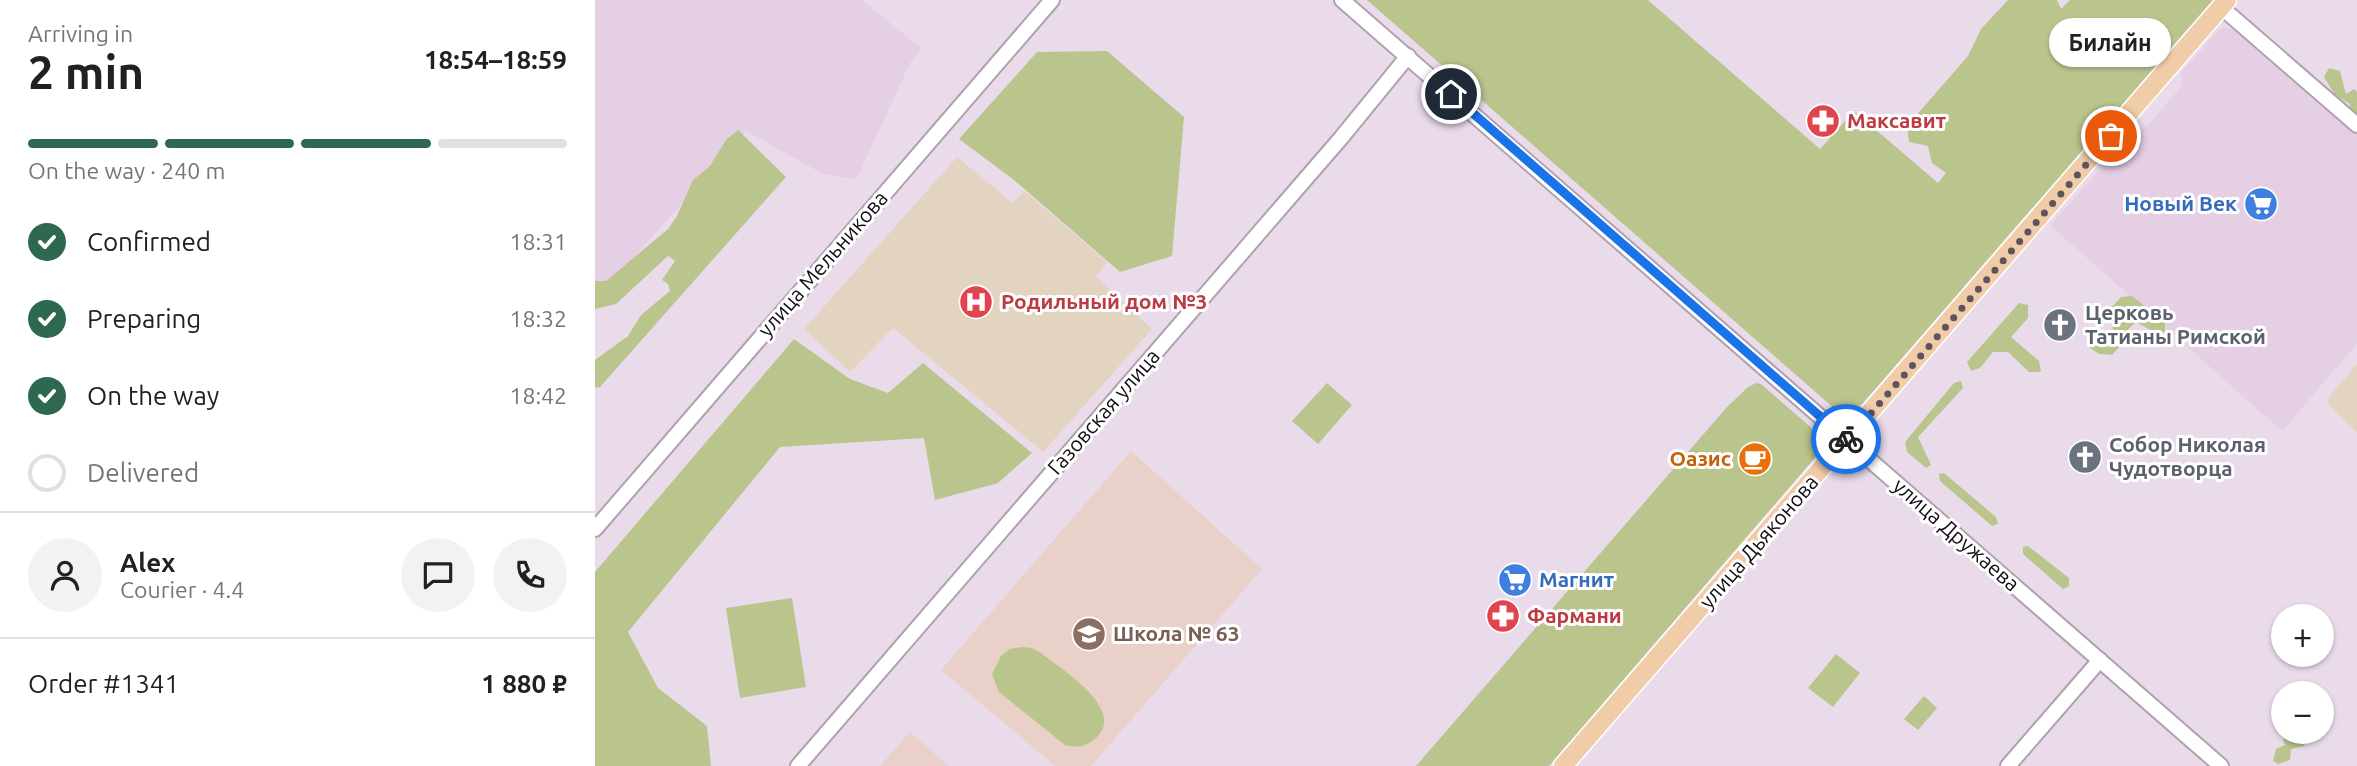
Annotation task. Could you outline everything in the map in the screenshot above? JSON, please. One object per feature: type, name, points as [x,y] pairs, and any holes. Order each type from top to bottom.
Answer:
[{"type":"main road","name":"улица Дьяконова","points":[[1563,766],[2224,3]]},
{"type":"street","name":"улица Мельникова","points":[[595,529],[1052,0]]},
{"type":"street","name":"улица Дружаева","points":[[1342,0],[2221,766]]},
{"type":"street","points":[[2224,3],[2357,125]]},
{"type":"street","name":"Газовская улица","points":[[798,766],[1341,138],[1408,55]]},
{"type":"street","points":[[2008,766],[2100,660]]},
{"type":"shaded area","points":[[595,0],[862,0],[922,49],[910,63],[856,180],[821,173],[746,131],[595,301]]},
{"type":"shaded area","points":[[2225,27],[2236,31],[2357,135],[2357,344],[2282,431],[2050,225],[2135,131],[2146,127],[2182,86],[2181,73],[2219,30]]},
{"type":"shaded area","name":"Родильный дом №3","points":[[957,157],[1013,203],[1024,191],[1107,262],[1096,276],[1152,329],[1043,452],[893,328],[850,372],[804,329]]},
{"type":"shaded area","points":[[2357,364],[2357,432],[2328,404],[2329,397]]},
{"type":"shaded area","name":"Школа № 63","points":[[1131,451],[1262,569],[1091,766],[1055,766],[941,670]]},
{"type":"shaded area","points":[[910,732],[949,766],[880,766]]},
{"type":"green space","points":[[1367,0],[1648,0],[1820,149],[1854,111],[1938,183],[1946,173],[1932,163],[1928,146],[1909,142],[1907,126],[1968,56],[1981,29],[2008,0],[2057,0],[2061,9],[2070,0],[2213,0],[1863,403],[1853,409],[1843,410],[1835,409]]},
{"type":"green space","points":[[1107,51],[1184,117],[1172,256],[1120,272],[1014,180],[959,139],[1037,52]]},
{"type":"green space","points":[[2329,68],[2340,71],[2346,94],[2354,89],[2357,92],[2357,122],[2350,116],[2350,104],[2335,95],[2324,77]]},
{"type":"green space","points":[[738,130],[786,177],[600,387],[595,388],[595,360],[628,336],[641,315],[670,291],[668,284],[662,280],[675,261],[668,256],[616,304],[595,309],[595,281],[606,281],[668,229],[677,216],[693,180],[710,166],[726,140]]},
{"type":"green space","points":[[2132,296],[2165,322],[2165,332],[2156,333],[2136,322],[2125,332],[2125,341],[2112,355],[2099,354],[2089,347],[2099,332],[2113,330],[2110,309],[2121,297]]},
{"type":"green space","points":[[2019,303],[2028,305],[2028,318],[2011,337],[2039,361],[2041,372],[2029,372],[2008,352],[1993,352],[1980,368],[1971,371],[1967,362]]},
{"type":"green space","points":[[794,339],[850,379],[888,393],[923,363],[1032,453],[998,483],[935,500],[924,438],[780,447],[628,632],[658,688],[707,726],[711,766],[595,766],[595,572]]},
{"type":"green space","points":[[1961,381],[1963,388],[1918,437],[1931,465],[1926,468],[1907,452],[1905,442],[1954,383]]},
{"type":"green space","points":[[1327,383],[1352,405],[1318,444],[1292,421]]},
{"type":"green space","points":[[1756,383],[1761,384],[1815,431],[1820,438],[1819,453],[1549,766],[1416,766],[1727,407]]},
{"type":"green space","points":[[1944,473],[1996,517],[1998,524],[1992,526],[1940,481],[1939,474]]},
{"type":"green space","points":[[2028,546],[2069,578],[2069,586],[2063,589],[2023,554],[2023,547]]},
{"type":"green space","points":[[792,598],[806,687],[740,698],[726,608]]},
{"type":"green space","points":[[1032,648],[1041,653],[1088,691],[1103,715],[1103,727],[1096,738],[1081,746],[1065,745],[999,692],[992,674],[1001,656],[1010,649]]},
{"type":"green space","points":[[1836,654],[1860,673],[1833,707],[1808,688]]},
{"type":"green space","points":[[1924,696],[1937,708],[1918,730],[1904,719]]},
{"type":"green space","points":[[2305,744],[2291,749],[2290,760],[2278,764],[2273,761],[2276,749],[2285,745]]},
{"type":"way so far","points":[[1846,439],[1848,440],[2111,136]]},
{"type":"place","name":"Максавит","points":[[1823,121]]},
{"type":"place","name":"Билайн","points":[[2111,136]]},
{"type":"place","name":"Новый Век","points":[[2261,204]]},
{"type":"place","name":"Родильный дом №3","points":[[976,302]]},
{"type":"place","name":"Церковь Татианы Римской","points":[[2060,325]]},
{"type":"place","name":"Собор Николая Чудотворца","points":[[2085,457]]},
{"type":"place","name":"Оазис","points":[[1755,459]]},
{"type":"place","name":"Магнит","points":[[1515,580]]},
{"type":"place","name":"Фармани","points":[[1503,616]]},
{"type":"place","name":"Школа № 63","points":[[1089,634]]},
{"type":"route","points":[[1451,94],[1846,439]]}]
